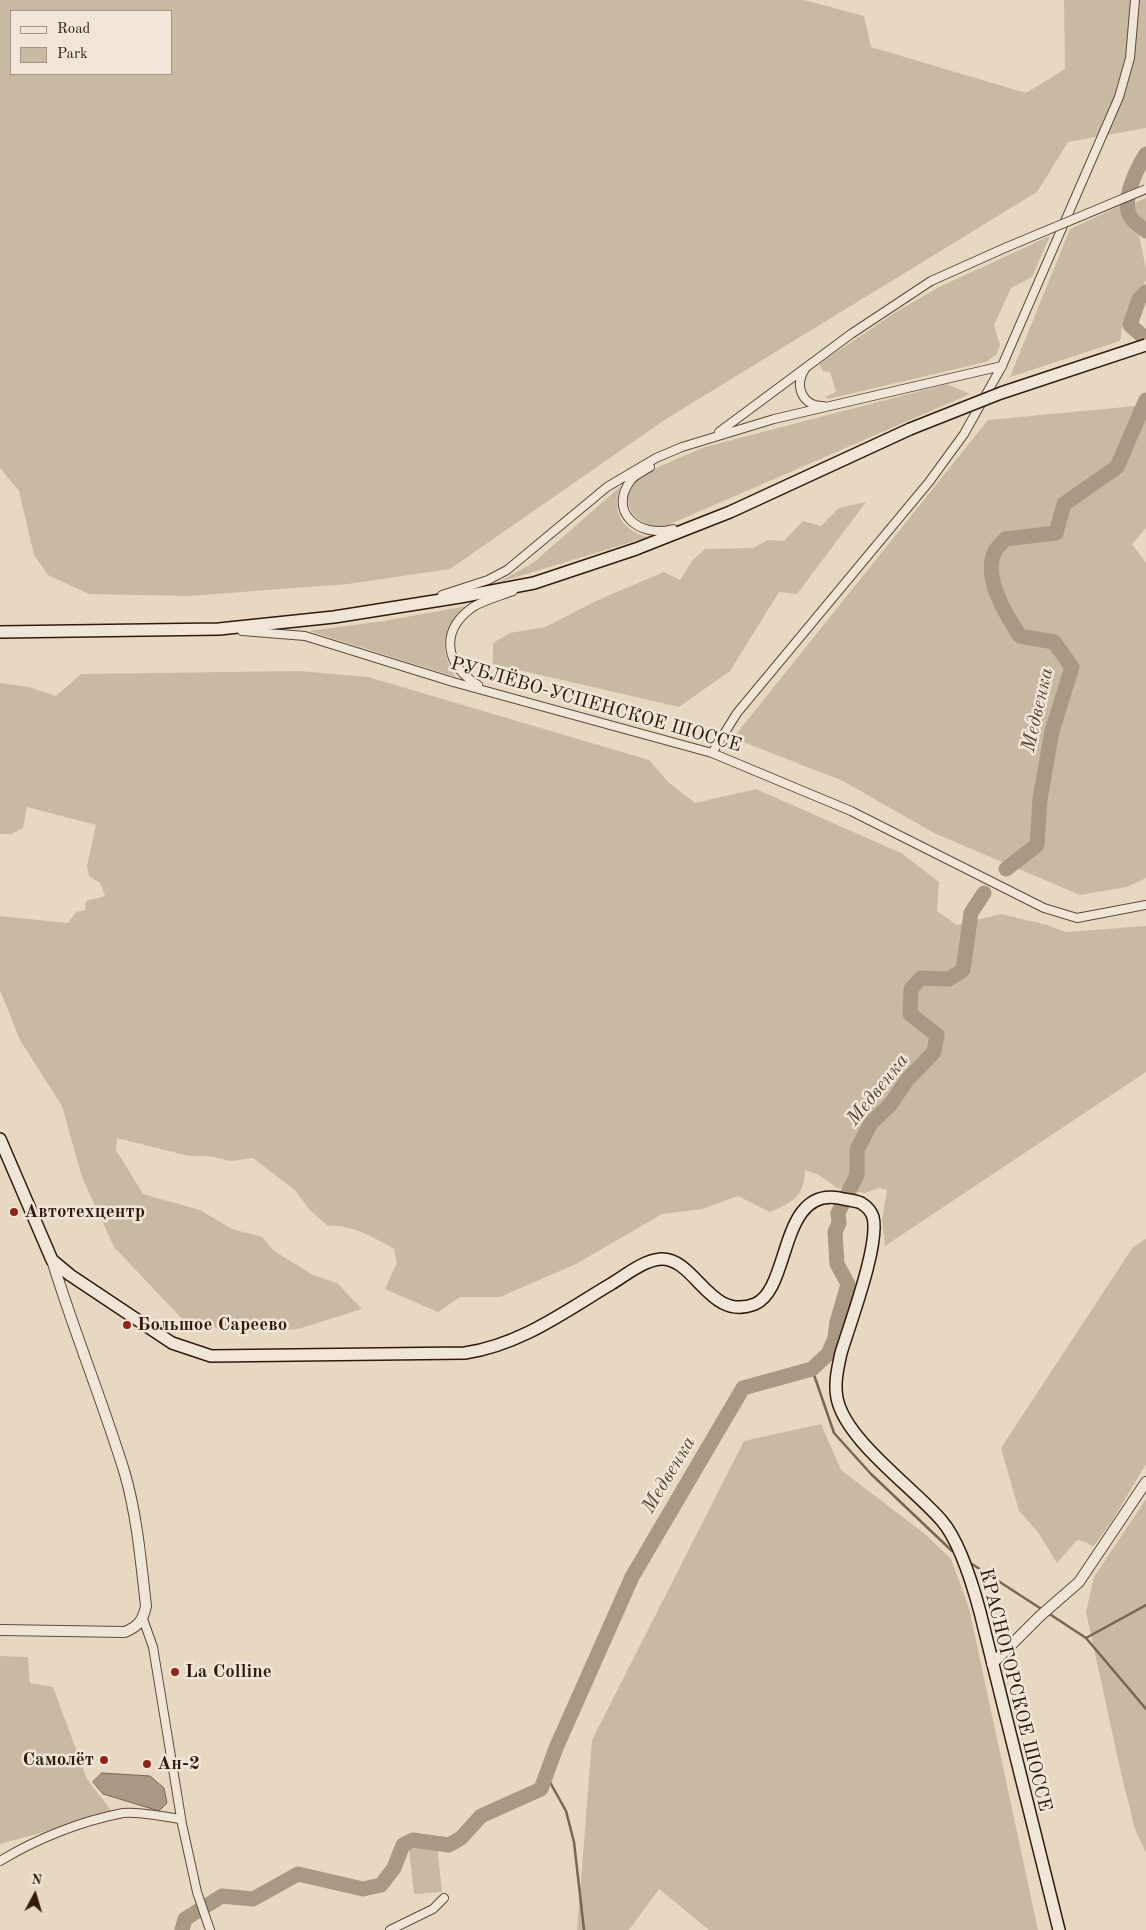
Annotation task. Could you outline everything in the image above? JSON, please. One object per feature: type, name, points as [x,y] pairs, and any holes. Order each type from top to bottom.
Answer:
[{"type":"main road","name":"РУБЛЁВО-УСПЕНСКОЕ ШОССЕ","points":[[0,632],[219,629],[279,624],[395,608],[534,583],[636,549],[730,512],[910,429],[1001,393],[1146,345]]},
{"type":"main road","name":"КРАСНОГОРСКОЕ ШОССЕ","points":[[0,1139],[52,1260],[70,1275],[172,1343],[201,1354],[235,1357],[465,1353],[507,1344],[640,1267],[662,1259],[673,1261],[684,1268],[711,1296],[724,1303],[746,1306],[756,1304],[765,1298],[772,1288],[788,1236],[796,1222],[812,1204],[822,1198],[834,1197],[858,1202],[871,1212],[873,1219],[873,1241],[841,1352],[837,1371],[837,1399],[842,1415],[857,1434],[943,1522],[973,1585],[1059,1930]]},
{"type":"street","points":[[712,753],[736,713],[929,482],[964,434],[1002,366],[1119,97],[1130,58],[1135,0]]},
{"type":"street","points":[[713,436],[807,365],[931,281],[1146,189]]},
{"type":"street","points":[[807,365],[799,382],[802,395],[812,404],[831,406]]},
{"type":"street","points":[[395,608],[458,591],[488,580],[507,570],[607,487],[656,458],[682,447],[713,436],[831,406],[1002,366]]},
{"type":"street","points":[[682,447],[629,482],[624,503],[630,521],[642,530],[658,532],[730,512]]},
{"type":"street","points":[[484,689],[466,678],[454,664],[450,651],[450,638],[455,626],[474,606],[534,583]]},
{"type":"street","name":"РУБЛЁВО-УСПЕНСКОЕ ШОССЕ","points":[[219,629],[305,636],[453,682],[712,753],[851,811],[1044,908],[1077,918],[1146,905]]},
{"type":"street","points":[[0,1630],[125,1632],[136,1628],[143,1619],[146,1606],[134,1515],[125,1475],[71,1323],[52,1260]]},
{"type":"street","points":[[992,1664],[1040,1616],[1079,1582],[1146,1482]]},
{"type":"street","points":[[143,1619],[153,1647],[181,1819],[197,1892],[210,1930]]},
{"type":"street","points":[[0,1861],[24,1847],[60,1833],[125,1813],[181,1819]]},
{"type":"street","points":[[390,1930],[434,1909],[444,1898]]},
{"type":"green space","points":[[0,0],[804,0],[864,16],[871,47],[1026,93],[1065,69],[1064,0],[1146,0],[1146,128],[1068,142],[1037,192],[666,419],[450,569],[348,584],[189,596],[89,594],[48,575],[34,555],[19,491],[0,468]]},
{"type":"green space","points":[[1146,198],[1146,224],[1135,214],[1134,203]]},
{"type":"green space","points":[[1122,205],[1126,219],[1139,235],[1146,269],[1146,280],[1123,322],[1120,341],[1010,377],[1070,229]]},
{"type":"green space","points":[[1050,236],[1032,277],[1011,288],[994,325],[1000,345],[997,354],[986,362],[828,399],[825,397],[836,392],[830,372],[823,371],[819,364],[896,312],[939,287]]},
{"type":"green space","points":[[947,384],[970,394],[668,525],[649,525],[634,515],[630,508],[628,500],[629,491],[641,477],[658,467],[705,447]]},
{"type":"green space","points":[[1146,405],[1146,528],[1132,544],[1146,563],[1146,878],[1127,887],[1080,895],[934,833],[843,781],[733,738],[988,420]]},
{"type":"green space","points":[[620,487],[617,504],[621,519],[631,530],[648,537],[497,583],[533,563]]},
{"type":"green space","points":[[866,502],[797,594],[779,592],[730,671],[679,707],[493,664],[493,643],[510,633],[545,627],[598,600],[664,572],[680,580],[692,561],[705,549],[753,548],[768,540],[784,541],[803,521],[821,526],[839,508]]},
{"type":"green space","points":[[467,606],[452,622],[447,630],[445,639],[446,657],[456,677],[309,631],[384,621]]},
{"type":"green space","points":[[299,671],[368,677],[649,760],[668,782],[695,803],[756,789],[901,853],[939,882],[937,911],[957,925],[1001,914],[1047,925],[1066,932],[1146,926],[1146,1072],[885,1246],[882,1220],[887,1190],[879,1188],[865,1193],[837,1188],[819,1175],[805,1170],[800,1193],[785,1205],[770,1212],[738,1196],[702,1209],[662,1214],[576,1264],[500,1297],[460,1297],[438,1312],[385,1289],[397,1263],[394,1249],[354,1229],[328,1226],[309,1209],[295,1190],[253,1158],[231,1161],[209,1156],[189,1156],[117,1138],[116,1150],[143,1194],[200,1210],[232,1229],[262,1237],[274,1251],[313,1275],[337,1283],[362,1309],[298,1329],[242,1332],[186,1323],[114,1247],[82,1177],[62,1106],[20,1040],[0,990],[0,916],[68,923],[76,912],[85,910],[86,901],[105,896],[100,883],[89,876],[87,866],[96,825],[27,807],[23,828],[11,834],[0,834],[0,683],[29,687],[56,696],[81,674]]},
{"type":"green space","points":[[1146,1239],[1146,1464],[1112,1521],[1093,1547],[1086,1542],[1077,1540],[1057,1563],[1038,1532],[1019,1511],[1001,1448],[1133,1247]]},
{"type":"green space","points":[[821,1424],[841,1470],[925,1534],[951,1559],[969,1608],[1038,1930],[709,1930],[659,1889],[629,1930],[577,1930],[592,1740],[744,1441]]},
{"type":"green space","points":[[1146,1499],[1146,1853],[1135,1829],[1121,1773],[1086,1612],[1094,1577]]},
{"type":"green space","points":[[0,1656],[28,1657],[30,1683],[53,1687],[87,1779],[113,1813],[0,1844]]},
{"type":"green space","points":[[437,1846],[442,1892],[414,1894],[409,1849]]},
{"type":"shaded area","points":[[102,1773],[150,1776],[164,1788],[167,1803],[159,1811],[103,1794],[93,1782]]},
{"type":"waterway","name":"Медвенка","points":[[1146,154],[1134,176],[1127,203],[1131,218],[1146,231]]},
{"type":"waterway","name":"Медвенка","points":[[1146,292],[1139,299],[1130,325],[1146,339]]},
{"type":"waterway","name":"Медвенка","points":[[1006,869],[1037,845],[1040,799],[1052,731],[1072,667],[1054,642],[1020,636],[1008,618],[997,595],[991,572],[992,561],[996,550],[1005,539],[1056,533],[1064,504],[1117,467],[1146,400]]},
{"type":"waterway","name":"Медвенка","points":[[182,1930],[185,1919],[222,1896],[253,1899],[298,1874],[363,1889],[381,1885],[394,1868],[403,1845],[413,1840],[449,1845],[461,1838],[481,1816],[541,1789],[556,1748],[632,1577],[743,1388],[812,1369],[828,1354],[835,1338],[837,1322],[848,1284],[837,1264],[835,1232],[839,1223],[838,1213],[857,1175],[857,1150],[871,1123],[890,1105],[907,1080],[934,1052],[937,1035],[910,1014],[911,989],[921,978],[949,979],[963,970],[971,913],[984,893]]},
{"type":"waterway","points":[[812,1369],[834,1433],[871,1474],[952,1551]]},
{"type":"waterway","points":[[972,1564],[1043,1610]]},
{"type":"waterway","points":[[1086,1638],[1146,1605]]},
{"type":"waterway","points":[[1048,1613],[1086,1638],[1146,1709]]},
{"type":"waterway","points":[[546,1775],[566,1811],[574,1842],[584,1930]]},
{"type":"place","name":"Автотехцентр","points":[[14,1212]]},
{"type":"place","name":"Большое Сареево","points":[[127,1325]]},
{"type":"place","name":"La Colline","points":[[175,1672]]},
{"type":"place","name":"Самолёт","points":[[104,1760]]},
{"type":"place","name":"Ан-2","points":[[147,1764]]}]
